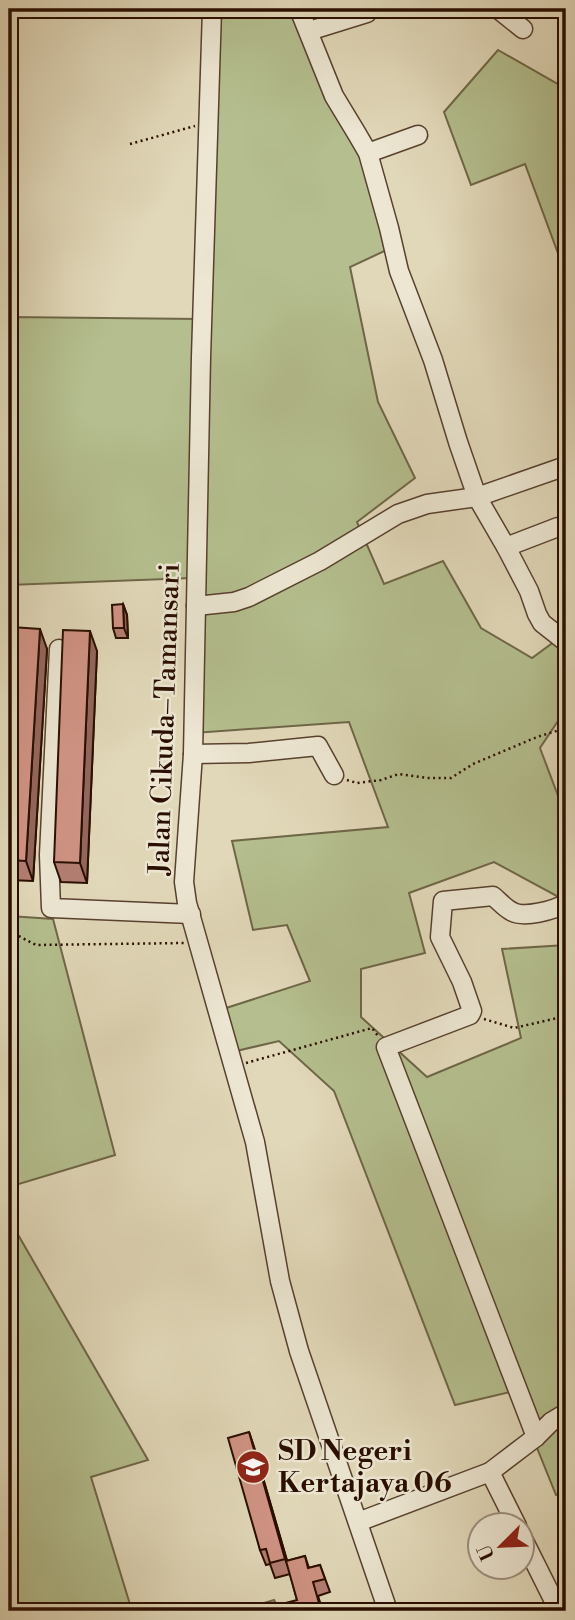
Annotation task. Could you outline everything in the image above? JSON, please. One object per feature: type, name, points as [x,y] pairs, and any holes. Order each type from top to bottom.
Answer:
[{"type":"street","name":"Jalan Cikuda–Tamansari","points":[[212,9],[201,357],[193,754],[184,881],[255,1142],[280,1281],[299,1351],[388,1611]]},
{"type":"street","points":[[299,9],[334,96],[368,153],[399,271],[433,360],[477,497],[529,591],[542,623],[566,642]]},
{"type":"street","points":[[498,9],[523,29]]},
{"type":"street","points":[[309,31],[368,13]]},
{"type":"street","points":[[368,153],[418,135]]},
{"type":"street","points":[[196,606],[234,602],[249,597],[320,561],[398,514],[427,504],[477,497],[566,466]]},
{"type":"street","points":[[506,547],[558,527],[566,531]]},
{"type":"street","points":[[59,649],[49,855],[51,908],[191,914]]},
{"type":"street","points":[[193,754],[249,753],[318,746],[334,775]]},
{"type":"street","points":[[536,1437],[386,1047],[470,1016],[472,1011],[462,982],[440,937],[443,901],[493,897],[513,913],[530,914],[566,903]]},
{"type":"street","points":[[358,1522],[490,1472],[566,1413]]},
{"type":"street","points":[[490,1472],[510,1512]]},
{"type":"street","points":[[536,1564],[559,1611]]},
{"type":"path","points":[[130,144],[208,123]]},
{"type":"path","points":[[334,775],[357,783],[399,774],[451,778],[473,764],[566,728]]},
{"type":"path","points":[[9,931],[36,945],[200,943]]},
{"type":"path","points":[[470,1016],[514,1028],[566,1016]]},
{"type":"path","points":[[234,1066],[372,1028],[386,1047]]},
{"type":"green space","points":[[212,9],[292,9],[377,182],[391,248],[350,267],[378,402],[415,478],[357,522],[384,584],[443,561],[481,628],[532,658],[566,633],[566,709],[540,748],[566,817],[566,901],[494,862],[409,893],[425,953],[361,969],[361,1017],[427,1077],[521,1038],[502,949],[566,945],[566,1491],[556,1495],[514,1391],[455,1405],[334,1091],[279,1041],[232,1052],[220,1010],[310,981],[287,925],[253,930],[232,841],[388,827],[349,722],[194,733],[192,578],[9,585],[9,317],[200,319]]},
{"type":"green space","points":[[498,50],[558,84],[566,67],[566,275],[525,164],[471,185],[444,112]]},
{"type":"green space","points":[[9,916],[53,919],[115,1155],[9,1187]]},
{"type":"green space","points":[[9,1219],[148,1460],[91,1477],[132,1611],[9,1611]]},
{"type":"green space","points":[[274,1600],[280,1611],[237,1611]]},
{"type":"building","points":[[123,604],[124,628],[113,628],[112,605]]},
{"type":"building","points":[[11,627],[40,629],[26,861],[9,860]]},
{"type":"building","points":[[63,630],[90,631],[80,863],[54,862]]},
{"type":"building","points":[[249,1432],[285,1559],[270,1563],[266,1549],[260,1550],[228,1438]]},
{"type":"building","points":[[305,1556],[308,1568],[320,1565],[325,1579],[313,1582],[323,1611],[284,1611],[282,1604],[297,1600],[286,1561]]},
{"type":"place","name":"SD Negeri Kertajaya 06","points":[[253,1467]]}]
